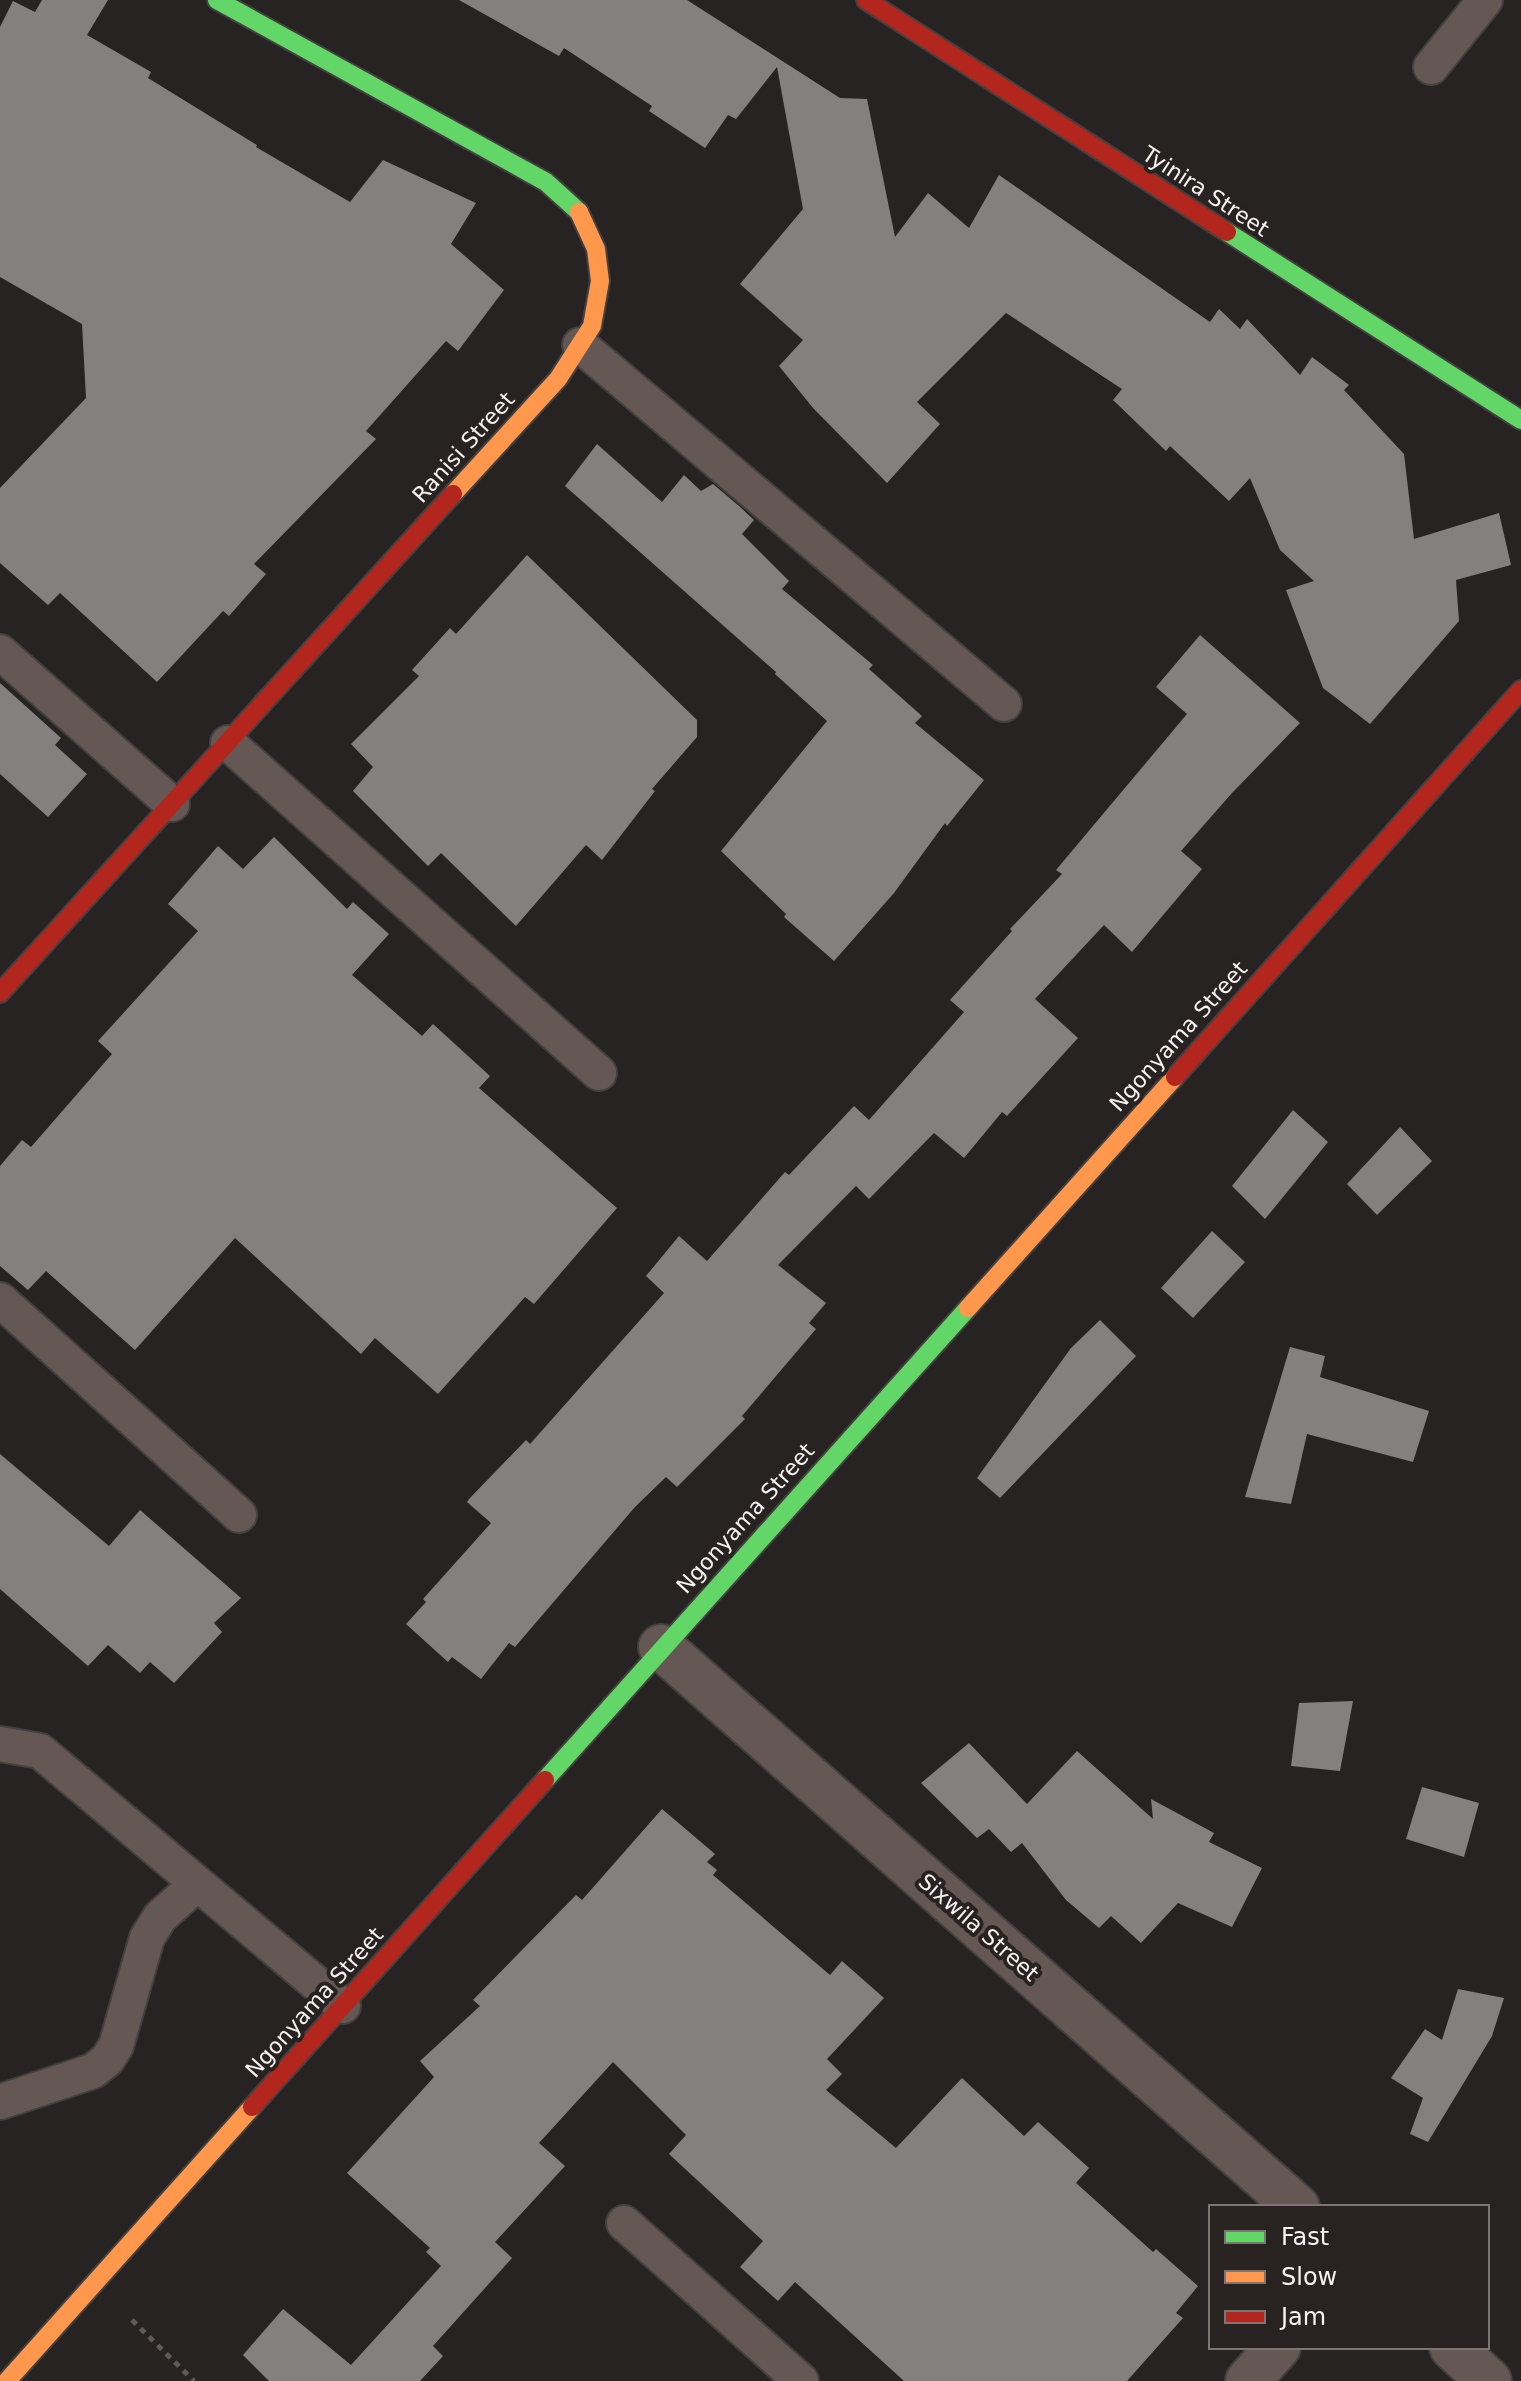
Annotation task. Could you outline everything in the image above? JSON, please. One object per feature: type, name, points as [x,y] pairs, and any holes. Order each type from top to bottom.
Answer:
[{"type":"street","name":"Ranisi Street","points":[[0,993],[558,379],[592,326],[600,281],[596,249],[581,214],[546,182],[217,0]]},
{"type":"street","name":"Tyinira Street","points":[[866,0],[1521,420]]},
{"type":"street","name":"Ngonyama Street","points":[[7,2381],[1521,690]]},
{"type":"street","name":"Sixwila Street","points":[[661,1647],[1295,2205]]},
{"type":"street","points":[[1248,2381],[1276,2349]]},
{"type":"street","points":[[1454,2349],[1489,2381]]},
{"type":"lane","points":[[1431,67],[1485,0]]},
{"type":"lane","points":[[580,345],[1004,704]]},
{"type":"lane","points":[[0,652],[172,804]]},
{"type":"lane","points":[[228,743],[599,1073]]},
{"type":"lane","points":[[0,1300],[239,1515]]},
{"type":"lane","points":[[0,1744],[40,1751],[343,2006]]},
{"type":"lane","points":[[0,2102],[93,2071],[107,2060],[116,2046],[147,1938],[160,1917],[197,1884]]},
{"type":"lane","points":[[624,2223],[801,2381]]},
{"type":"path","points":[[95,2282],[190,2379]]},
{"type":"building","points":[[42,0],[108,0],[87,35],[151,72],[148,78],[256,147],[350,202],[383,160],[476,203],[451,244],[504,290],[458,351],[446,341],[366,431],[376,439],[254,564],[266,574],[229,616],[223,611],[157,682],[60,593],[48,605],[0,563],[0,488],[86,398],[82,324],[0,277],[0,27],[13,1],[35,12]]},
{"type":"building","points":[[459,0],[687,0],[840,98],[867,99],[895,237],[928,193],[969,228],[999,175],[1210,322],[1219,309],[1240,329],[1247,319],[1300,375],[1312,357],[1349,385],[1344,390],[1404,454],[1414,539],[1499,513],[1511,565],[1456,580],[1459,621],[1370,724],[1323,688],[1286,590],[1314,581],[1280,550],[1250,478],[1229,501],[1170,446],[1166,451],[1113,400],[1122,389],[1006,313],[917,402],[940,424],[887,483],[813,408],[779,366],[803,340],[740,284],[803,209],[777,67],[736,119],[728,115],[705,148],[649,111],[652,106],[564,48],[559,56]]},
{"type":"building","points":[[597,444],[662,502],[684,475],[701,491],[713,484],[739,506],[754,520],[742,534],[789,581],[782,589],[873,665],[869,669],[922,716],[915,723],[984,780],[947,826],[945,823],[894,893],[834,961],[784,917],[786,914],[721,851],[827,721],[776,672],[565,486]]},
{"type":"building","points":[[527,555],[697,720],[697,737],[652,789],[655,791],[602,860],[586,845],[516,926],[441,853],[428,866],[353,791],[373,767],[351,744],[419,676],[412,670],[450,628],[456,634]]},
{"type":"building","points":[[1200,635],[1300,723],[1181,851],[1202,869],[1132,952],[1104,925],[1035,999],[1078,1038],[1007,1116],[1002,1112],[964,1158],[934,1133],[869,1199],[856,1186],[778,1265],[826,1303],[809,1323],[816,1329],[742,1416],[745,1419],[677,1487],[666,1477],[635,1507],[515,1647],[509,1643],[481,1679],[452,1657],[448,1662],[406,1624],[426,1602],[423,1599],[491,1523],[467,1502],[469,1499],[526,1440],[530,1444],[664,1293],[646,1276],[679,1236],[707,1261],[785,1172],[789,1175],[854,1106],[869,1120],[964,1012],[950,1000],[1062,874],[1056,870],[1187,714],[1156,687]]},
{"type":"building","points":[[0,683],[61,738],[55,745],[87,774],[48,817],[0,774]]},
{"type":"building","points":[[274,837],[347,909],[353,902],[389,934],[352,975],[422,1036],[433,1024],[490,1076],[479,1088],[617,1208],[534,1304],[525,1297],[438,1394],[375,1338],[361,1354],[235,1238],[135,1350],[46,1271],[28,1290],[0,1266],[0,1166],[22,1140],[31,1147],[112,1054],[98,1041],[198,931],[168,904],[218,846],[243,869]]},
{"type":"building","points":[[1293,1110],[1328,1142],[1265,1219],[1232,1186]]},
{"type":"building","points":[[1400,1127],[1432,1161],[1377,1215],[1347,1184]]},
{"type":"building","points":[[1212,1231],[1245,1262],[1193,1318],[1161,1288]]},
{"type":"building","points":[[1100,1320],[1136,1356],[1000,1498],[977,1478],[1071,1348]]},
{"type":"building","points":[[1290,1347],[1325,1356],[1320,1377],[1429,1411],[1413,1462],[1307,1434],[1291,1504],[1245,1497]]},
{"type":"building","points":[[0,1454],[109,1546],[140,1510],[241,1598],[214,1623],[222,1632],[174,1683],[150,1662],[140,1673],[108,1645],[88,1666],[0,1589]]},
{"type":"building","points":[[1353,1701],[1340,1771],[1291,1766],[1299,1703]]},
{"type":"building","points":[[969,1743],[1027,1804],[1077,1751],[1153,1819],[1151,1799],[1214,1833],[1209,1842],[1262,1868],[1232,1927],[1178,1903],[1141,1943],[1111,1916],[1099,1928],[1066,1900],[1022,1843],[1011,1852],[989,1829],[977,1838],[921,1783]]},
{"type":"building","points":[[1422,1787],[1479,1803],[1464,1857],[1406,1839]]},
{"type":"building","points":[[662,1809],[715,1854],[707,1862],[717,1870],[713,1875],[830,1975],[842,1961],[884,1998],[827,2059],[842,2074],[826,2090],[896,2148],[962,2078],[1024,2136],[1038,2122],[1089,2168],[1076,2183],[1153,2252],[1156,2249],[1198,2286],[1176,2313],[1183,2318],[1127,2381],[904,2381],[795,2282],[778,2301],[740,2267],[763,2241],[669,2154],[686,2135],[613,2062],[539,2143],[565,2166],[495,2242],[512,2258],[433,2346],[443,2356],[420,2381],[269,2381],[243,2355],[283,2309],[351,2365],[441,2266],[426,2252],[430,2248],[347,2173],[434,2077],[420,2061],[480,2006],[473,2000],[576,1895],[582,1900]]},
{"type":"building","points":[[1458,1989],[1504,1998],[1492,2036],[1428,2142],[1410,2134],[1423,2098],[1391,2078],[1425,2029],[1442,2040]]},
{"type":"traffic: fast","points":[[217,0],[546,182],[579,212]]},
{"type":"traffic: fast","points":[[1227,232],[1521,420]]},
{"type":"traffic: fast","points":[[545,1780],[968,1308]]},
{"type":"traffic: slow","points":[[453,494],[558,379],[592,326],[600,281],[596,249],[579,212]]},
{"type":"traffic: slow","points":[[968,1308],[1175,1077]]},
{"type":"traffic: slow","points":[[7,2381],[252,2107]]},
{"type":"traffic: jam","points":[[866,0],[1227,232]]},
{"type":"traffic: jam","points":[[0,993],[453,494]]},
{"type":"traffic: jam","points":[[1175,1077],[1521,690]]},
{"type":"traffic: jam","points":[[252,2107],[545,1780]]}]
